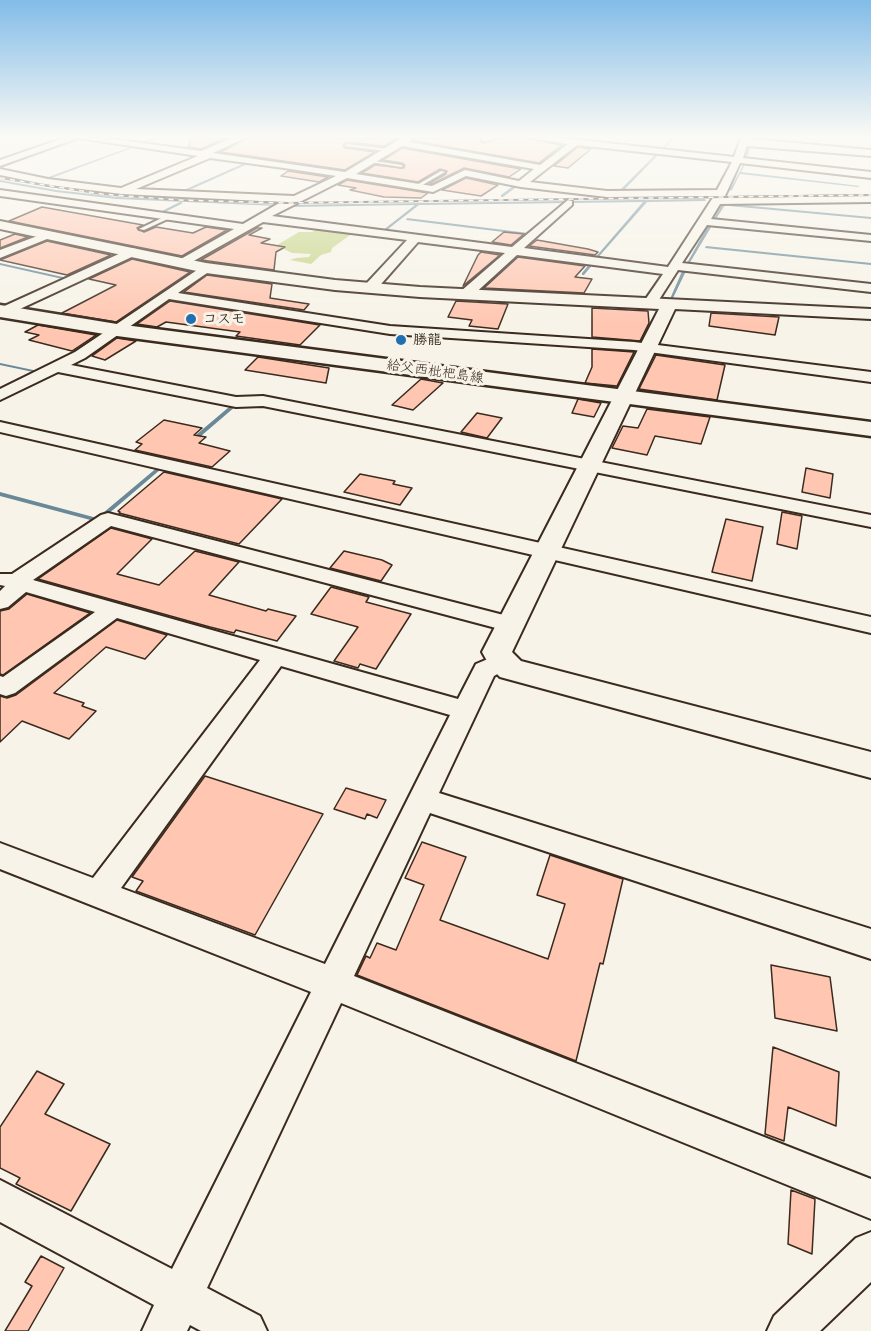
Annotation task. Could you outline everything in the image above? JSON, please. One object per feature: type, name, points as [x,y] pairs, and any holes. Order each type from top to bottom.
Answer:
[{"type":"main road","name":"給父西枇杷島線","points":[[1,311],[117,330],[871,429]]},
{"type":"street","points":[[50,200],[243,227]]},
{"type":"street","points":[[183,263],[294,200]]},
{"type":"street","points":[[717,200],[673,268],[648,347],[497,652],[502,662],[511,669],[871,765]]},
{"type":"street","points":[[466,294],[568,202]]},
{"type":"street","points":[[261,218],[514,251],[871,288]]},
{"type":"street","points":[[703,221],[871,238]]},
{"type":"street","points":[[0,225],[206,268],[370,288],[871,314]]},
{"type":"street","points":[[0,254],[48,235]]},
{"type":"street","points":[[370,288],[415,238]]},
{"type":"street","points":[[1,311],[132,252]]},
{"type":"street","points":[[0,395],[80,355],[206,268]]},
{"type":"street","points":[[166,295],[390,330],[648,347],[871,377]]},
{"type":"street","points":[[57,367],[236,402],[263,401],[871,521]]},
{"type":"street","points":[[0,427],[871,625]]},
{"type":"street","points":[[0,602],[12,581],[108,519],[511,624]]},
{"type":"street","points":[[12,581],[465,710]]},
{"type":"street","points":[[0,685],[6,687],[114,610]]},
{"type":"street","points":[[99,894],[276,656]]},
{"type":"street","points":[[164,1331],[485,670],[502,662]]},
{"type":"street","points":[[421,800],[871,944]]},
{"type":"street","points":[[0,856],[331,983],[871,1199]]},
{"type":"street","points":[[0,1200],[245,1331]]},
{"type":"street","points":[[789,1331],[871,1253]]},
{"type":"lane","points":[[142,229],[168,217]]},
{"type":"green space","points":[[319,228],[353,233],[332,248],[331,252],[321,255],[311,264],[290,260],[309,257],[311,254],[292,253],[284,249],[286,247],[277,245],[299,232],[312,232]]},
{"type":"building","points":[[42,207],[143,225],[137,228],[144,232],[156,227],[193,233],[206,227],[227,230],[182,256],[9,221]]},
{"type":"building","points":[[257,228],[262,228],[249,235],[270,239],[261,243],[285,247],[276,252],[274,270],[201,260]]},
{"type":"building","points":[[504,232],[524,234],[511,245],[492,242]]},
{"type":"building","points":[[15,234],[28,237],[0,248],[0,240]]},
{"type":"building","points":[[537,240],[598,252],[595,255],[529,246]]},
{"type":"building","points":[[47,241],[111,255],[67,275],[0,260]]},
{"type":"building","points":[[481,252],[500,255],[463,286],[478,255]]},
{"type":"building","points":[[518,257],[585,266],[575,277],[592,279],[584,293],[484,288]]},
{"type":"building","points":[[132,259],[190,272],[116,322],[62,313],[116,285],[89,279]]},
{"type":"building","points":[[207,275],[272,284],[270,298],[309,304],[304,310],[184,292]]},
{"type":"building","points":[[170,301],[320,325],[300,345],[236,336],[240,332],[166,322],[157,327],[137,324]]},
{"type":"building","points":[[456,301],[508,304],[498,329],[469,326],[472,320],[448,317]]},
{"type":"building","points":[[592,308],[648,311],[649,323],[640,341],[592,337]]},
{"type":"building","points":[[711,313],[779,317],[775,335],[709,326]]},
{"type":"building","points":[[38,325],[96,335],[72,351],[29,340],[39,335],[25,332]]},
{"type":"building","points":[[117,338],[136,341],[105,360],[92,356]]},
{"type":"building","points":[[592,349],[634,352],[617,386],[585,383],[592,367]]},
{"type":"building","points":[[656,355],[725,365],[717,400],[639,389]]},
{"type":"building","points":[[258,357],[329,368],[326,383],[245,370]]},
{"type":"building","points":[[421,379],[443,383],[413,410],[392,405]]},
{"type":"building","points":[[578,399],[601,403],[594,417],[572,413]]},
{"type":"building","points":[[647,409],[710,417],[701,444],[655,436],[647,455],[612,448],[623,426],[638,428]]},
{"type":"building","points":[[477,413],[502,418],[487,438],[461,432]]},
{"type":"building","points":[[164,420],[202,428],[194,435],[206,437],[199,443],[230,451],[212,467],[135,450],[142,444],[136,442]]},
{"type":"building","points":[[806,468],[833,474],[830,498],[802,492]]},
{"type":"building","points":[[164,472],[282,499],[239,544],[119,513],[118,511]]},
{"type":"building","points":[[360,474],[395,481],[393,484],[412,488],[400,505],[344,492]]},
{"type":"building","points":[[782,512],[802,516],[797,549],[777,544]]},
{"type":"building","points":[[726,519],[763,527],[752,581],[712,572]]},
{"type":"building","points":[[111,528],[152,539],[117,574],[159,585],[195,551],[239,562],[209,595],[266,611],[268,609],[296,616],[277,641],[236,630],[234,633],[210,627],[38,579]]},
{"type":"building","points":[[344,551],[382,560],[392,565],[381,581],[330,568]]},
{"type":"building","points":[[331,587],[369,597],[366,602],[411,614],[376,669],[360,664],[358,668],[334,661],[358,627],[311,614]]},
{"type":"building","points":[[27,594],[90,613],[3,675],[0,674],[0,611],[9,609]]},
{"type":"building","points":[[117,620],[167,635],[145,659],[106,647],[54,693],[84,703],[82,706],[96,711],[69,739],[22,721],[0,742],[0,696],[7,698],[16,695]]},
{"type":"building","points":[[205,776],[323,814],[255,935],[136,891],[143,881],[132,877]]},
{"type":"building","points":[[346,788],[386,800],[377,818],[367,814],[365,819],[334,809]]},
{"type":"building","points":[[422,842],[466,857],[440,920],[548,959],[565,904],[537,895],[550,855],[623,879],[603,964],[600,963],[576,1061],[357,975],[366,956],[370,958],[377,943],[396,950],[424,885],[405,878]]},
{"type":"building","points":[[771,965],[830,977],[837,1031],[775,1018]]},
{"type":"building","points":[[773,1047],[839,1072],[836,1126],[788,1107],[784,1141],[765,1134]]},
{"type":"building","points":[[37,1071],[64,1084],[45,1114],[110,1144],[71,1211],[16,1184],[20,1178],[0,1168],[0,1127]]},
{"type":"building","points":[[791,1190],[815,1199],[812,1254],[788,1244]]},
{"type":"building","points":[[41,1256],[64,1268],[28,1331],[5,1331],[32,1286],[25,1282]]},
{"type":"waterway","points":[[166,200],[278,205]]},
{"type":"waterway","points":[[418,204],[697,200]]},
{"type":"waterway","points":[[595,260],[645,202]]},
{"type":"waterway","points":[[158,214],[181,203]]},
{"type":"waterway","points":[[288,206],[418,204]]},
{"type":"waterway","points":[[383,232],[418,204]]},
{"type":"waterway","points":[[713,221],[723,205]]},
{"type":"waterway","points":[[730,205],[871,218]]},
{"type":"waterway","points":[[407,219],[528,234]]},
{"type":"waterway","points":[[687,264],[711,224]]},
{"type":"waterway","points":[[706,247],[871,264]]},
{"type":"waterway","points":[[583,274],[592,263]]},
{"type":"waterway","points":[[0,264],[67,279],[74,276]]},
{"type":"waterway","points":[[671,298],[685,269]]},
{"type":"waterway","points":[[0,364],[38,372]]},
{"type":"waterway","points":[[192,441],[233,406],[224,404]]},
{"type":"waterway","points":[[0,494],[98,520],[159,468]]},
{"type":"railway","points":[[181,200],[287,203],[498,200]]},
{"type":"place","name":"コスモ","points":[[191,319]]},
{"type":"place","name":"勝龍","points":[[401,340]]}]
